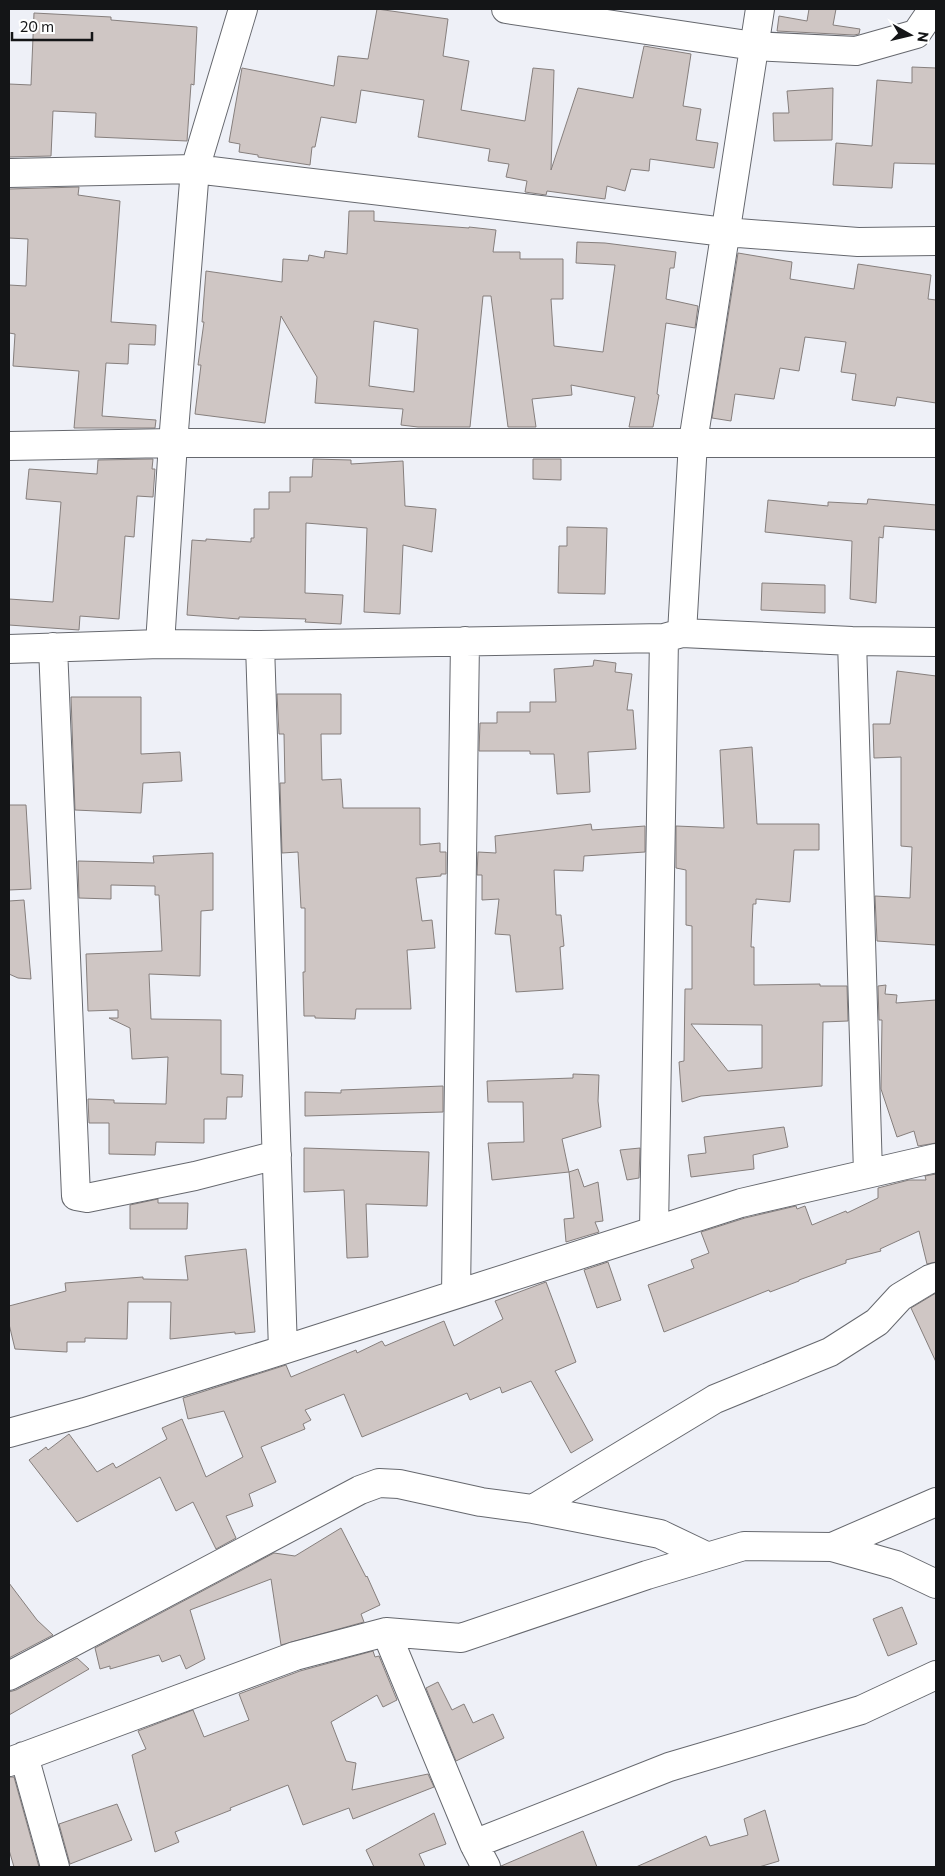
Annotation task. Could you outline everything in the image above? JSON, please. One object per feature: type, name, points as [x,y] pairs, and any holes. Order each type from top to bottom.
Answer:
[{"type":"street","points":[[160,644],[172,443],[195,169],[243,9]]},
{"type":"street","points":[[506,9],[754,46],[856,51],[916,34],[931,12],[936,9]]},
{"type":"street","points":[[654,1230],[673,636],[693,442],[760,9]]},
{"type":"street","points":[[9,173],[195,169],[724,232],[858,242],[936,241]]},
{"type":"street","points":[[9,446],[172,443],[936,443]]},
{"type":"street","points":[[9,649],[160,644],[260,645],[673,636],[936,642]]},
{"type":"street","points":[[456,1294],[465,641]]},
{"type":"street","points":[[852,641],[868,1174]]},
{"type":"street","points":[[260,645],[282,1350]]},
{"type":"street","points":[[53,647],[76,1196],[87,1198],[175,1180],[276,1154]]},
{"type":"street","points":[[9,1433],[86,1412],[741,1203],[936,1158]]},
{"type":"street","points":[[533,1509],[715,1399],[830,1352],[877,1322],[900,1297],[936,1277]]},
{"type":"street","points":[[9,1676],[351,1495],[379,1483],[399,1484],[481,1502],[533,1509],[660,1534],[706,1556]]},
{"type":"street","points":[[832,1547],[936,1502]]},
{"type":"street","points":[[55,1867],[16,1759],[295,1656],[386,1632],[461,1638],[706,1556],[744,1546],[832,1547],[896,1565],[936,1584]]},
{"type":"street","points":[[386,1632],[480,1856],[669,1767],[861,1710],[936,1675]]},
{"type":"building","points":[[377,9],[448,19],[443,56],[469,61],[461,110],[525,121],[533,68],[554,70],[551,170],[578,88],[633,98],[644,46],[691,54],[683,106],[701,109],[696,140],[718,143],[714,168],[650,159],[649,171],[631,169],[625,191],[607,186],[605,199],[547,191],[546,195],[525,192],[527,181],[506,177],[509,164],[488,161],[490,149],[418,137],[424,100],[361,90],[356,123],[321,117],[315,147],[312,147],[310,165],[239,152],[240,144],[229,142],[242,68],[334,86],[338,56],[368,59]]},
{"type":"building","points":[[809,9],[836,9],[833,25],[860,29],[859,34],[777,31],[779,16],[807,21]]},
{"type":"building","points":[[34,13],[111,17],[111,20],[197,27],[194,85],[191,84],[187,141],[95,137],[96,113],[53,111],[51,156],[9,157],[9,84],[31,85]]},
{"type":"building","points":[[912,67],[936,68],[936,164],[894,163],[892,188],[833,185],[836,143],[872,146],[877,80],[912,83]]},
{"type":"building","points":[[833,88],[832,140],[774,141],[773,113],[789,113],[787,91]]},
{"type":"building","points":[[79,187],[78,195],[120,201],[111,322],[156,325],[155,345],[129,344],[128,364],[106,363],[102,416],[156,420],[155,428],[74,428],[79,371],[13,366],[15,334],[9,333],[9,285],[26,286],[28,239],[9,238],[9,189]]},
{"type":"building","points":[[349,211],[374,211],[374,221],[496,230],[493,252],[520,252],[520,259],[563,259],[563,299],[551,299],[554,346],[603,352],[615,265],[576,263],[577,242],[605,243],[676,252],[674,268],[670,268],[666,299],[698,306],[695,328],[666,323],[657,394],[659,395],[653,427],[629,427],[635,397],[571,385],[572,395],[532,399],[536,427],[508,427],[491,296],[483,296],[470,427],[418,427],[401,425],[403,409],[315,403],[317,377],[281,316],[265,423],[195,414],[201,365],[198,365],[204,322],[202,322],[206,271],[282,282],[283,259],[308,261],[309,255],[324,258],[325,251],[347,254]],"holes":[[[374,321],[418,329],[414,392],[369,386]]]},
{"type":"building","points":[[738,253],[792,262],[790,279],[854,289],[858,264],[931,275],[928,299],[936,300],[936,403],[897,397],[895,406],[852,400],[856,374],[841,372],[846,342],[805,337],[799,371],[780,368],[774,399],[735,394],[731,421],[712,418]]},
{"type":"building","points":[[153,459],[152,469],[155,469],[153,497],[137,496],[134,537],[125,536],[119,619],[80,616],[79,630],[9,625],[9,599],[53,602],[61,502],[26,499],[29,469],[97,474],[98,460]]},
{"type":"building","points":[[313,459],[351,460],[351,464],[403,461],[405,506],[436,509],[432,552],[403,545],[400,614],[364,612],[367,528],[306,523],[305,593],[343,595],[341,624],[305,622],[306,619],[239,617],[239,619],[187,615],[192,540],[251,542],[251,538],[254,538],[254,509],[269,509],[269,492],[290,492],[290,477],[312,477]]},
{"type":"building","points":[[533,459],[561,459],[561,480],[533,479]]},
{"type":"building","points":[[868,499],[936,505],[936,530],[884,526],[883,538],[879,537],[876,603],[850,599],[852,541],[765,532],[768,500],[828,506],[828,502],[867,504]]},
{"type":"building","points":[[567,527],[607,528],[605,594],[558,593],[559,546],[567,546]]},
{"type":"building","points":[[762,583],[825,585],[825,613],[761,610]]},
{"type":"building","points":[[594,660],[616,663],[615,672],[632,674],[627,710],[633,710],[636,749],[588,752],[590,792],[557,794],[554,754],[530,754],[530,751],[479,751],[480,723],[497,723],[497,712],[530,712],[530,702],[556,702],[554,669],[593,666]]},
{"type":"building","points":[[897,671],[936,676],[936,945],[877,941],[875,896],[910,898],[912,847],[901,846],[901,757],[874,758],[873,724],[890,724]]},
{"type":"building","points":[[277,694],[341,694],[341,734],[321,734],[322,780],[341,779],[343,808],[420,808],[420,845],[440,843],[440,852],[446,852],[446,874],[416,878],[422,921],[432,920],[435,948],[407,950],[411,1009],[356,1009],[355,1019],[304,1016],[305,908],[301,908],[298,852],[282,853],[280,783],[285,783],[284,734],[279,734]]},
{"type":"building","points":[[71,697],[141,697],[141,754],[180,752],[182,781],[143,783],[141,813],[75,810]]},
{"type":"building","points":[[752,747],[757,824],[819,824],[819,850],[794,850],[790,902],[756,899],[756,904],[753,904],[751,947],[754,947],[754,985],[820,984],[820,986],[847,986],[848,1021],[823,1022],[822,1086],[701,1096],[682,1102],[679,1062],[684,1061],[685,989],[692,989],[692,926],[686,925],[686,870],[676,868],[676,826],[724,828],[720,750]],"holes":[[[691,1024],[762,1025],[762,1068],[728,1071]]]},
{"type":"building","points":[[9,805],[26,805],[31,889],[9,890]]},
{"type":"building","points":[[591,824],[592,830],[645,826],[645,852],[584,856],[583,871],[554,870],[556,915],[561,915],[564,946],[560,947],[563,989],[516,992],[510,935],[495,934],[499,899],[482,900],[482,875],[477,875],[478,852],[496,853],[495,836]]},
{"type":"building","points":[[213,853],[213,910],[201,911],[200,976],[149,974],[151,1019],[221,1020],[221,1074],[243,1075],[242,1097],[227,1097],[226,1119],[204,1119],[204,1143],[156,1142],[155,1155],[109,1154],[109,1123],[89,1123],[88,1099],[114,1100],[114,1103],[166,1104],[168,1057],[132,1059],[130,1028],[109,1018],[118,1018],[118,1010],[88,1011],[86,954],[162,951],[159,895],[155,895],[155,886],[111,885],[111,899],[79,898],[78,861],[154,863],[153,856]]},
{"type":"building","points":[[24,900],[31,979],[18,978],[9,974],[9,901]]},
{"type":"building","points":[[886,985],[885,994],[897,995],[896,1003],[936,1000],[936,1143],[918,1146],[914,1131],[897,1137],[881,1089],[882,1020],[879,1020],[878,986]]},
{"type":"building","points":[[573,1074],[599,1075],[598,1101],[601,1127],[562,1139],[569,1172],[492,1180],[488,1143],[524,1142],[523,1102],[488,1102],[487,1081],[573,1078]]},
{"type":"building","points":[[443,1086],[443,1112],[305,1116],[305,1092],[341,1093],[341,1090]]},
{"type":"building","points":[[784,1127],[788,1147],[753,1155],[754,1169],[691,1177],[688,1155],[706,1153],[704,1137]]},
{"type":"building","points":[[304,1148],[429,1152],[427,1206],[366,1204],[368,1257],[347,1258],[344,1190],[304,1192]]},
{"type":"building","points":[[640,1148],[639,1178],[627,1180],[620,1150]]},
{"type":"building","points":[[578,1169],[584,1187],[598,1182],[603,1221],[595,1222],[599,1232],[566,1242],[564,1219],[574,1218],[569,1172]]},
{"type":"building","points":[[936,1174],[936,1262],[927,1264],[919,1231],[880,1249],[881,1251],[846,1260],[846,1263],[770,1292],[769,1290],[664,1332],[648,1285],[694,1268],[691,1260],[709,1253],[701,1232],[745,1218],[796,1206],[797,1209],[805,1206],[812,1225],[846,1211],[847,1213],[878,1198],[878,1188],[909,1180],[926,1180],[925,1176]]},
{"type":"building","points":[[158,1199],[158,1203],[188,1203],[187,1229],[130,1229],[130,1205]]},
{"type":"building","points":[[246,1249],[255,1332],[235,1334],[235,1332],[170,1339],[171,1302],[128,1302],[127,1339],[85,1338],[85,1342],[67,1342],[67,1352],[15,1349],[9,1324],[9,1306],[66,1291],[65,1283],[143,1277],[143,1279],[188,1280],[185,1256]]},
{"type":"building","points":[[608,1262],[621,1300],[597,1308],[584,1270]]},
{"type":"building","points":[[546,1282],[576,1362],[555,1371],[593,1440],[571,1453],[531,1381],[502,1393],[500,1387],[470,1400],[467,1393],[362,1437],[344,1394],[305,1410],[311,1420],[303,1424],[305,1429],[261,1447],[276,1482],[249,1494],[253,1506],[226,1516],[236,1538],[216,1549],[193,1502],[176,1511],[160,1477],[77,1522],[29,1460],[46,1447],[48,1450],[69,1434],[97,1472],[113,1463],[116,1468],[167,1439],[162,1428],[182,1419],[206,1477],[243,1457],[224,1411],[188,1419],[183,1398],[286,1365],[291,1377],[356,1350],[357,1353],[382,1341],[385,1346],[444,1321],[454,1346],[503,1319],[495,1301]]},
{"type":"building","points":[[936,1293],[936,1362],[911,1308]]},
{"type":"building","points":[[341,1528],[367,1576],[380,1605],[361,1614],[364,1622],[281,1645],[271,1579],[190,1610],[205,1659],[186,1669],[180,1655],[162,1662],[159,1655],[110,1669],[110,1666],[100,1669],[95,1648],[274,1553],[295,1556]]},
{"type":"building","points":[[9,1583],[37,1620],[53,1635],[9,1658]]},
{"type":"building","points":[[902,1607],[917,1644],[888,1656],[873,1619]]},
{"type":"building","points":[[373,1651],[375,1657],[379,1656],[397,1700],[383,1707],[377,1695],[331,1722],[346,1761],[356,1763],[352,1790],[428,1774],[434,1787],[353,1819],[349,1808],[303,1825],[288,1785],[175,1832],[179,1842],[155,1852],[132,1755],[146,1749],[138,1731],[193,1710],[204,1737],[249,1720],[239,1694],[300,1671]]},
{"type":"building","points":[[77,1658],[89,1669],[9,1715],[9,1692]]},
{"type":"building","points":[[438,1682],[452,1710],[464,1704],[473,1723],[493,1714],[504,1738],[456,1761],[426,1688]]},
{"type":"building","points":[[9,1777],[14,1777],[39,1867],[14,1867],[9,1850]]},
{"type":"building","points":[[117,1804],[132,1840],[70,1864],[59,1824]]},
{"type":"building","points":[[765,1810],[779,1861],[759,1867],[636,1867],[706,1836],[710,1846],[748,1835],[744,1819]]},
{"type":"building","points":[[434,1813],[446,1844],[419,1854],[425,1867],[374,1867],[366,1850]]},
{"type":"building","points":[[583,1831],[597,1867],[501,1866]]}]
